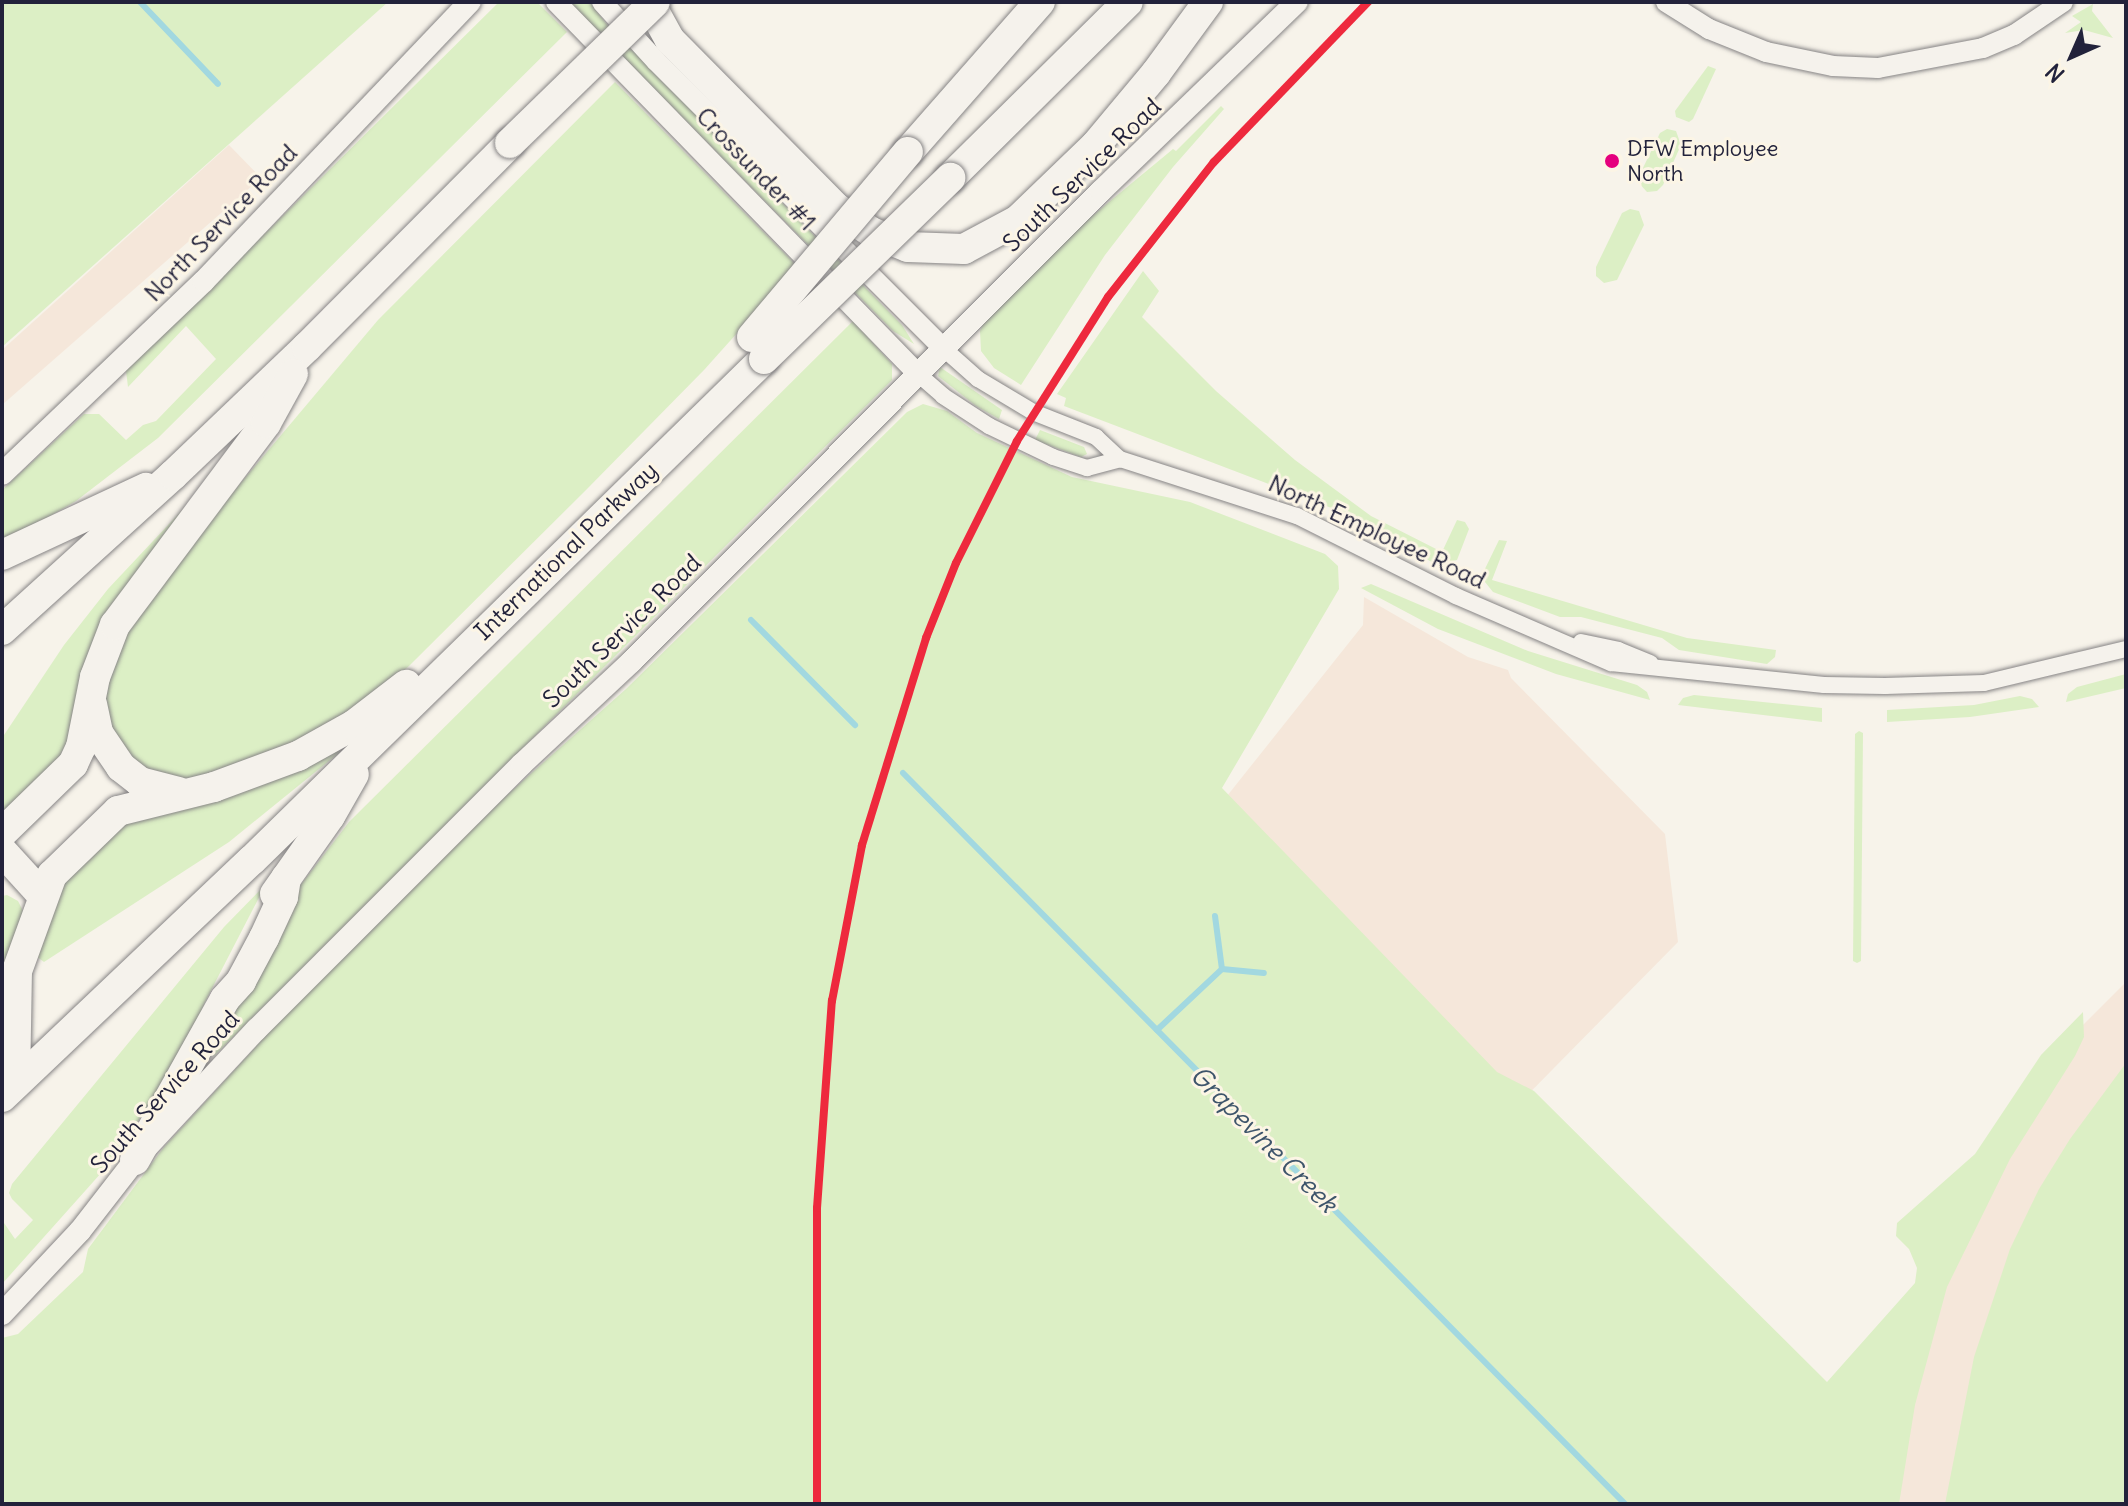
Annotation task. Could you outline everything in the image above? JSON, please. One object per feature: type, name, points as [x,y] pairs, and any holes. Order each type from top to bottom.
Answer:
[{"type":"highway","points":[[649,2],[670,40],[836,208],[871,232],[908,247],[964,249],[1018,220],[1095,146],[1156,73],[1208,2]]},
{"type":"highway","points":[[2,630],[173,475],[307,347],[655,2]]},
{"type":"highway","points":[[758,348],[908,152],[1040,2]]},
{"type":"highway","name":"International Parkway","points":[[8,1091],[370,744],[726,395],[758,348],[950,178],[1128,2]]},
{"type":"highway","points":[[2,833],[73,764],[81,747],[103,652],[115,625],[266,423],[307,347]]},
{"type":"highway","points":[[2,555],[173,475]]},
{"type":"highway","points":[[8,1091],[17,971],[42,895],[52,875],[118,811],[259,772],[328,742],[415,678],[462,652]]},
{"type":"highway","points":[[91,698],[98,733],[121,767],[155,788],[183,793]]},
{"type":"highway","points":[[135,1160],[225,999],[241,981],[283,897],[286,878],[330,816],[370,744]]},
{"type":"highway","points":[[2,851],[42,895]]},
{"type":"main road","name":"North Service Road","points":[[2,474],[204,281],[470,2]]},
{"type":"main road","name":"South Service Road","points":[[2,1314],[80,1231],[135,1160],[267,1019],[522,764],[631,662],[917,373],[1297,2]]},
{"type":"street","name":"Crossunder #1","points":[[556,2],[917,373]]},
{"type":"street","name":"Crossunder #1","points":[[602,2],[656,61],[943,348]]},
{"type":"street","points":[[1666,2],[1709,29],[1766,52],[1833,66],[1878,68],[1983,48],[2014,35],[2063,2]]},
{"type":"street","name":"North Employee Road","points":[[943,348],[978,379],[1033,412],[1096,437],[1120,459],[1297,516],[1456,596],[1566,641],[1618,650],[1655,665],[1824,685],[1899,686],[1995,681],[2126,649]]},
{"type":"street","name":"North Employee Road","points":[[917,373],[943,396],[989,426],[1041,452],[1087,468],[1120,459]]},
{"type":"shaded area","points":[[229,145],[261,178],[2,405],[2,350]]},
{"type":"shaded area","points":[[1364,597],[1468,657],[1508,670],[1511,678],[1665,834],[1678,942],[1490,1133],[1200,830],[1363,625]]},
{"type":"shaded area","points":[[2126,982],[2126,1504],[1869,1504],[1879,1412],[2073,1035]]},
{"type":"green space","points":[[2,2],[388,2],[2,347]]},
{"type":"green space","points":[[499,2],[537,2],[567,32],[158,438],[76,501],[2,544],[2,490],[84,414],[99,414],[126,440],[143,425],[156,421],[216,359],[186,326],[128,387],[126,371]]},
{"type":"green space","points":[[569,2],[590,2],[604,21],[902,325],[914,344],[893,331]]},
{"type":"green space","points":[[2093,4],[2092,11],[2113,38],[2084,30],[2065,33],[2081,22],[2072,16]]},
{"type":"green space","points":[[1708,66],[1716,69],[1693,119],[1689,122],[1676,117],[1675,111]]},
{"type":"green space","points":[[615,82],[797,266],[704,370],[586,490],[409,666],[345,719],[257,763],[191,778],[166,779],[125,759],[104,717],[105,684],[115,653],[159,580],[378,320]]},
{"type":"green space","points":[[1221,106],[1224,109],[1173,167],[1105,255],[1021,385],[994,368],[981,351],[980,331],[984,322],[1086,221],[1173,149],[1176,151]]},
{"type":"green space","points":[[1667,129],[1676,131],[1681,145],[1663,185],[1657,191],[1647,192],[1638,182],[1639,176],[1660,133]]},
{"type":"green space","points":[[1630,209],[1639,211],[1644,225],[1617,280],[1604,283],[1596,276],[1596,267],[1622,213]]},
{"type":"green space","points":[[1143,271],[1159,291],[1142,317],[1216,391],[1295,460],[1371,516],[1442,552],[1457,520],[1465,522],[1469,529],[1457,560],[1437,565],[1342,512],[1064,406],[1066,398],[1057,394]]},
{"type":"green space","points":[[853,321],[892,364],[892,380],[214,1056],[210,1052],[299,887],[349,822]]},
{"type":"green space","points":[[940,367],[1002,410],[999,419],[976,406],[938,376]]},
{"type":"green space","points":[[923,404],[947,411],[977,433],[1072,477],[1190,502],[1325,554],[1338,566],[1339,589],[1222,788],[1497,1072],[1534,1091],[1827,1382],[1915,1283],[1917,1268],[1909,1249],[1896,1236],[1897,1223],[1975,1154],[2041,1055],[2083,1012],[2084,1037],[2075,1056],[2010,1159],[1947,1287],[1915,1405],[1899,1504],[2,1504],[2,1338],[18,1334],[83,1272],[88,1249],[164,1147],[282,1018],[500,801],[626,689],[907,412]]},
{"type":"green space","points":[[1040,430],[1084,447],[1087,454],[1081,457],[1035,440]]},
{"type":"green space","points":[[199,492],[149,567],[70,752],[2,819],[2,738],[64,645],[108,589]]},
{"type":"green space","points":[[1499,540],[1507,541],[1492,580],[1687,638],[1776,650],[1775,657],[1767,664],[1679,650],[1662,638],[1581,617],[1560,617],[1493,592],[1481,577]]},
{"type":"green space","points":[[1371,584],[1528,651],[1637,685],[1647,692],[1650,700],[1556,674],[1438,629],[1361,588]]},
{"type":"green space","points":[[2126,674],[2126,688],[2066,702],[2068,694],[2077,687]]},
{"type":"green space","points":[[1694,695],[1822,708],[1822,722],[1678,705],[1683,698]]},
{"type":"green space","points":[[2020,696],[2032,699],[2039,707],[1970,717],[1887,722],[1887,710],[1974,705]]},
{"type":"green space","points":[[1859,731],[1863,733],[1861,961],[1857,963],[1853,961],[1855,734]]},
{"type":"green space","points":[[333,745],[340,752],[229,842],[44,962],[32,953],[49,893],[130,813]]},
{"type":"green space","points":[[266,884],[205,1002],[191,1039],[138,1121],[102,1172],[2,1284],[2,1220],[15,1239],[33,1220],[12,1199],[9,1193],[12,1184],[224,927]]},
{"type":"green space","points":[[7,895],[18,901],[24,913],[2,979],[2,896]]},
{"type":"green space","points":[[2126,1063],[2126,1504],[1945,1504],[1974,1357],[2010,1249],[2039,1189],[2070,1139]]},
{"type":"waterway","name":"Grapevine Creek","points":[[140,2],[218,84]]},
{"type":"waterway","name":"Grapevine Creek","points":[[751,620],[855,725]]},
{"type":"waterway","name":"Grapevine Creek","points":[[903,773],[1625,1504]]},
{"type":"waterway","points":[[1215,916],[1222,969]]},
{"type":"waterway","points":[[1157,1030],[1222,969],[1264,973]]},
{"type":"transit line","points":[[817,1504],[817,1208],[832,1001],[862,845],[926,638],[956,563],[1017,441],[1108,297],[1214,162],[1368,2]]},
{"type":"place","name":"DFW Employee North","points":[[1612,161]]}]
